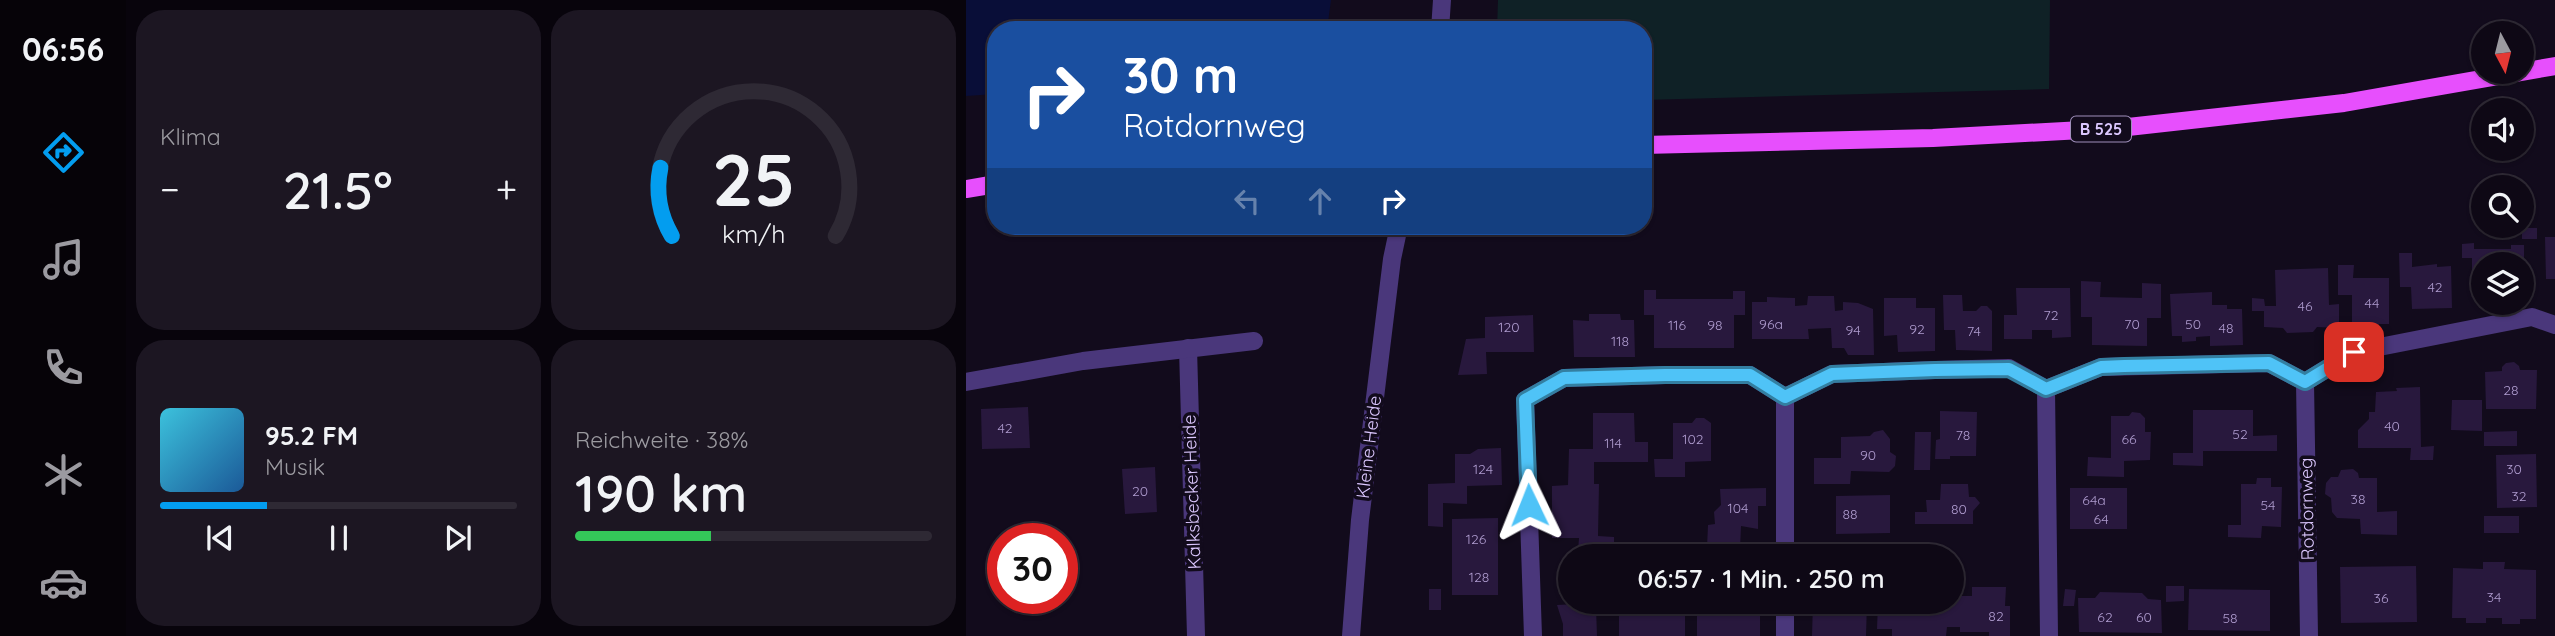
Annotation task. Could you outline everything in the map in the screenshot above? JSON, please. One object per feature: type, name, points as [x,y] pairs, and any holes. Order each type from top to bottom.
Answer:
[{"type":"main road","name":"B 525","points":[[1652,145],[1933,138],[2119,128],[2344,103],[2555,66]]},
{"type":"main road","points":[[966,189],[987,186]]},
{"type":"street","points":[[1441,21],[1442,0]]},
{"type":"street","name":"Kleine Heide","points":[[1351,636],[1360,520],[1397,235]]},
{"type":"street","points":[[2046,389],[2101,367],[2269,363],[2305,382],[2354,352],[2532,317],[2555,325]]},
{"type":"street","points":[[966,382],[1083,361],[1254,341]]},
{"type":"street","name":"Kalksbecker Heide","points":[[1188,348],[1196,636]]},
{"type":"street","points":[[1785,397],[1832,374],[1935,370],[2009,369],[2046,389]]},
{"type":"street","points":[[1533,636],[1525,400],[1564,378],[1665,375],[1750,375],[1785,397]]},
{"type":"street","name":"Rotdornweg","points":[[2305,382],[2309,636]]},
{"type":"street","points":[[2046,389],[2049,636]]},
{"type":"street","points":[[1785,397],[1785,544]]},
{"type":"street","points":[[1785,614],[1785,636]]},
{"type":"shaded area","points":[[966,0],[1331,0],[1328,21],[987,21],[987,95],[966,96]]},
{"type":"shaded area","points":[[1498,0],[2050,0],[2049,89],[1652,100],[1652,21],[1497,21]]},
{"type":"building","points":[[2534,228],[2537,228],[2537,239],[2522,239],[2534,238]]},
{"type":"building","points":[[2545,237],[2555,237],[2555,279],[2546,279]]},
{"type":"building","points":[[2474,243],[2474,249],[2511,249],[2511,245],[2524,245],[2524,252],[2471,252],[2471,258],[2462,258],[2462,244]]},
{"type":"building","points":[[2399,253],[2412,253],[2412,267],[2437,264],[2437,267],[2451,266],[2452,308],[2412,309],[2411,287],[2400,287]]},
{"type":"building","points":[[2338,265],[2354,265],[2353,278],[2389,278],[2389,324],[2352,324],[2352,295],[2338,295]]},
{"type":"building","points":[[2328,268],[2329,305],[2339,304],[2339,328],[2317,327],[2313,332],[2287,333],[2283,328],[2264,327],[2264,311],[2252,311],[2252,298],[2264,299],[2265,306],[2276,306],[2275,270]]},
{"type":"building","points":[[2081,281],[2101,282],[2100,297],[2142,298],[2142,283],[2161,284],[2161,318],[2147,318],[2147,346],[2092,345],[2092,317],[2081,317]]},
{"type":"building","points":[[2016,288],[2070,288],[2071,337],[2052,338],[2052,330],[2032,330],[2032,339],[2004,339],[2004,315],[2017,315]]},
{"type":"building","points":[[1644,290],[1656,290],[1656,299],[1733,299],[1733,291],[1745,291],[1745,315],[1734,315],[1734,348],[1654,348],[1654,315],[1644,315]]},
{"type":"building","points":[[2212,292],[2212,305],[2242,309],[2243,345],[2210,346],[2210,336],[2182,342],[2182,336],[2172,336],[2170,294]]},
{"type":"building","points":[[1943,295],[1962,295],[1963,311],[1976,311],[1981,306],[1987,306],[1992,311],[1992,351],[1956,350],[1955,330],[1944,330]]},
{"type":"building","points":[[1808,296],[1834,296],[1835,311],[1843,310],[1843,302],[1858,303],[1873,309],[1874,355],[1848,355],[1844,348],[1832,348],[1831,328],[1808,329],[1809,339],[1752,339],[1752,302],[1767,302],[1767,297],[1795,298],[1795,306],[1807,305]]},
{"type":"building","points":[[1884,298],[1916,298],[1916,308],[1935,308],[1935,351],[1898,352],[1897,335],[1884,336]]},
{"type":"building","points":[[1589,314],[1620,314],[1621,320],[1634,320],[1635,357],[1574,357],[1573,320],[1589,321]]},
{"type":"building","points":[[1533,315],[1534,352],[1486,352],[1487,374],[1458,375],[1466,339],[1485,338],[1485,317]]},
{"type":"building","points":[[2514,362],[2520,370],[2537,370],[2536,409],[2486,409],[2485,372],[2502,371],[2506,363]]},
{"type":"building","points":[[2420,387],[2421,447],[2434,446],[2433,460],[2410,460],[2411,448],[2358,448],[2358,430],[2369,419],[2369,412],[2375,412],[2376,392]]},
{"type":"building","points":[[2452,400],[2482,400],[2482,431],[2451,430]]},
{"type":"building","points":[[1028,407],[1030,448],[982,449],[981,409]]},
{"type":"building","points":[[2193,410],[2253,410],[2253,436],[2277,435],[2277,451],[2203,451],[2203,466],[2173,465],[2173,453],[2193,453]]},
{"type":"building","points":[[1940,411],[1977,412],[1976,456],[1935,459],[1936,440],[1940,439]]},
{"type":"building","points":[[2132,412],[2140,413],[2145,418],[2145,432],[2151,432],[2150,460],[2124,461],[2124,477],[2087,476],[2088,457],[2111,458],[2111,416],[2129,416]]},
{"type":"building","points":[[1593,413],[1634,413],[1635,442],[1648,442],[1648,462],[1594,462],[1594,484],[1599,484],[1598,536],[1614,537],[1614,544],[1579,544],[1579,538],[1552,538],[1552,486],[1568,485],[1569,449],[1593,449]]},
{"type":"building","points":[[1696,418],[1704,418],[1711,423],[1711,461],[1685,462],[1685,477],[1655,477],[1654,459],[1673,459],[1673,423],[1692,423]]},
{"type":"building","points":[[1883,430],[1890,439],[1890,452],[1896,456],[1895,466],[1889,472],[1851,471],[1850,484],[1814,484],[1814,458],[1841,458],[1841,437],[1870,436]]},
{"type":"building","points":[[2517,431],[2517,446],[2484,446],[2484,432]]},
{"type":"building","points":[[1915,432],[1931,432],[1930,470],[1914,470]]},
{"type":"building","points":[[1501,448],[1502,485],[1467,486],[1467,504],[1443,503],[1443,527],[1428,526],[1428,484],[1455,483],[1455,454]]},
{"type":"building","points":[[2536,454],[2537,507],[2497,508],[2496,455]]},
{"type":"building","points":[[1155,467],[1157,512],[1125,514],[1122,469]]},
{"type":"building","points":[[2353,469],[2359,478],[2377,478],[2377,512],[2397,511],[2397,535],[2361,534],[2360,519],[2337,518],[2332,512],[2331,498],[2325,494],[2326,483],[2331,477],[2338,477],[2341,470]]},
{"type":"building","points":[[2257,478],[2271,478],[2271,487],[2282,487],[2281,527],[2262,526],[2261,538],[2228,537],[2228,525],[2241,525],[2241,484],[2256,484]]},
{"type":"building","points":[[1941,484],[1968,484],[1969,497],[1975,497],[1980,503],[1973,511],[1973,524],[1915,524],[1915,512],[1927,512],[1926,500],[1940,500]]},
{"type":"building","points":[[1766,488],[1766,506],[1758,506],[1758,529],[1741,526],[1740,544],[1707,544],[1708,525],[1715,524],[1714,512],[1721,505],[1720,489]]},
{"type":"building","points":[[2070,488],[2127,488],[2127,529],[2070,529]]},
{"type":"building","points":[[1890,495],[1890,533],[1836,534],[1836,496]]},
{"type":"building","points":[[2484,516],[2519,516],[2519,533],[2484,533]]},
{"type":"building","points":[[1498,518],[1498,595],[1452,595],[1452,519]]},
{"type":"building","points":[[2483,562],[2505,562],[2504,569],[2536,570],[2536,619],[2520,619],[2520,624],[2502,624],[2502,618],[2486,618],[2486,623],[2466,623],[2466,618],[2452,618],[2453,568],[2483,569]]},
{"type":"building","points":[[2416,566],[2417,622],[2341,623],[2340,567]]},
{"type":"building","points":[[2166,586],[2184,586],[2184,601],[2166,602]]},
{"type":"building","points":[[1972,587],[2006,587],[2005,606],[2010,606],[2010,636],[1989,636],[1989,632],[1960,632],[1960,627],[1947,627],[1946,636],[1892,636],[1892,629],[1877,629],[1878,614],[1964,614],[1964,596],[1972,596]]},
{"type":"building","points":[[1429,589],[1441,589],[1441,610],[1429,610]]},
{"type":"building","points":[[2065,589],[2076,590],[2074,606],[2063,606]]},
{"type":"building","points":[[2189,589],[2270,590],[2270,631],[2188,630]]},
{"type":"building","points":[[2100,592],[2142,593],[2148,599],[2161,600],[2162,633],[2079,632],[2078,598],[2095,598]]},
{"type":"building","points":[[1560,614],[1596,614],[1597,636],[1563,636]]},
{"type":"building","points":[[1619,614],[1685,614],[1685,636],[1619,636]]},
{"type":"building","points":[[1697,614],[1760,614],[1760,636],[1697,636]]},
{"type":"building","points":[[1813,614],[1867,614],[1866,636],[1812,636]]},
{"type":"route","points":[[1529,505],[1525,400],[1564,378],[1750,375],[1785,397],[1832,374],[2009,369],[2046,389],[2101,367],[2269,363],[2305,382],[2354,352]]}]
